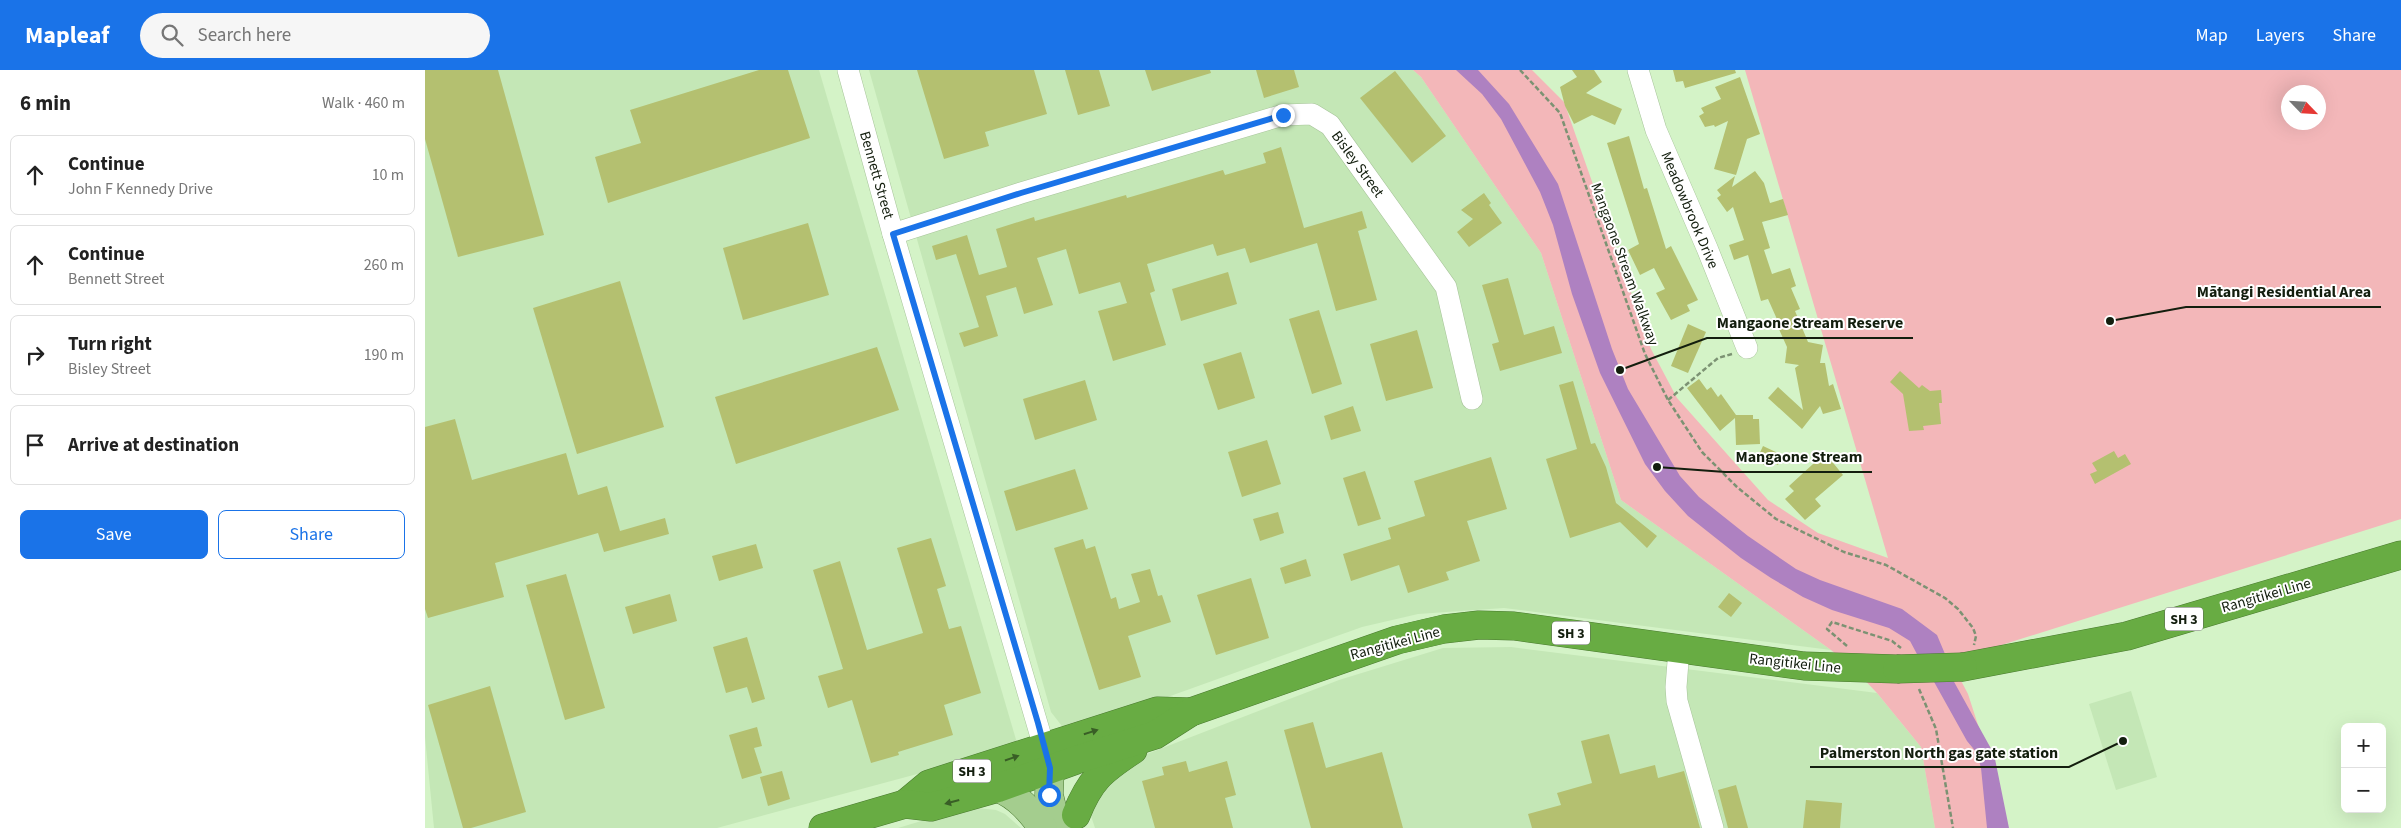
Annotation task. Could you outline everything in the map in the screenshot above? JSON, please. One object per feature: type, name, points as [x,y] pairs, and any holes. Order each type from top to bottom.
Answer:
[{"type":"highway","name":"Rangitikei Line","points":[[905,804],[929,784],[1155,735],[1191,712],[1252,692],[1347,655],[1397,640],[1444,629],[1479,625],[1514,626],[1804,666],[1897,669],[1968,656],[2127,636],[2401,555]]},
{"type":"highway","name":"Rangitikei Line","points":[[823,828],[905,804],[931,807],[998,788],[1047,758],[1157,711],[1191,712]]},
{"type":"highway","points":[[1071,824],[1085,792],[1096,777],[1155,735]]},
{"type":"main road","points":[[1047,758],[1064,786],[1071,824]]},
{"type":"main road","points":[[998,788],[1010,793],[1029,809],[1043,828]]},
{"type":"street","name":"Bennett Street","points":[[848,70],[893,234],[1047,758]]},
{"type":"street","name":"Meadowbrook Drive","points":[[1638,70],[1656,130],[1747,348]]},
{"type":"street","name":"Bisley Street","points":[[893,234],[1021,193],[1283,115],[1312,114],[1330,125],[1446,287],[1472,399]]},
{"type":"street","points":[[1679,649],[1676,687],[1677,701],[1713,828]]},
{"type":"path","name":"Mangaone Stream Walkway","points":[[1520,70],[1560,114],[1645,354],[1668,400],[1702,452],[1737,486],[1776,519],[1844,552],[1886,565],[1945,598],[1958,609],[1973,628],[1975,636],[1968,656]]},
{"type":"path","points":[[1668,400],[1718,358],[1747,348]]},
{"type":"path","points":[[1927,703],[1936,729],[1953,828]]},
{"type":"shaded area","points":[[425,70],[819,70],[1017,743],[1010,749],[717,828],[434,828],[425,737]]},
{"type":"shaded area","points":[[869,70],[1413,70],[1421,77],[1541,253],[1621,500],[1831,650],[1504,608],[1418,614],[1362,627],[1162,699],[1065,730],[1051,712]]},
{"type":"shaded area","points":[[1413,70],[1532,70],[1564,102],[1651,349],[1677,398],[1768,500],[1818,533],[1888,558],[1745,70],[2401,70],[2401,519],[1992,648],[1958,675],[1968,694],[1989,759],[1996,828],[1935,828],[1921,747],[1877,693],[1854,669],[1831,650],[1621,500],[1541,253],[1421,77]]},
{"type":"shaded area","points":[[1456,70],[1478,70],[1509,104],[1558,184],[1612,349],[1628,389],[1680,476],[1699,497],[1748,536],[1796,569],[1820,580],[1902,609],[1937,635],[1945,654],[1918,656],[1910,641],[1889,628],[1832,610],[1803,597],[1741,558],[1688,516],[1665,491],[1645,464],[1600,373],[1572,294],[1553,225],[1540,192],[1501,119],[1482,94]]},
{"type":"shaded area","points":[[1511,647],[1877,693],[1921,747],[1935,828],[1095,828],[1088,807],[1109,772],[1147,754],[1339,680],[1443,648]]},
{"type":"shaded area","points":[[1933,680],[1953,680],[1994,754],[2009,828],[1987,828],[1981,768],[1977,753],[1967,741]]},
{"type":"shaded area","points":[[2131,691],[2157,777],[2116,790],[2089,704]]},
{"type":"shaded area","points":[[968,807],[996,810],[1005,814],[1021,828],[898,828]]},
{"type":"building","points":[[425,70],[498,70],[544,235],[458,257],[425,139]]},
{"type":"building","points":[[759,70],[788,70],[810,138],[608,203],[595,157],[641,143],[630,110]]},
{"type":"building","points":[[917,70],[1034,70],[1047,114],[985,132],[989,146],[944,159]]},
{"type":"building","points":[[1065,70],[1099,70],[1110,106],[1078,115]]},
{"type":"building","points":[[1145,70],[1210,70],[1211,73],[1152,91]]},
{"type":"building","points":[[1256,70],[1294,70],[1299,87],[1264,98]]},
{"type":"building","points":[[1572,70],[1594,70],[1602,82],[1586,93],[1622,109],[1615,125],[1592,115],[1574,124],[1565,106],[1560,87],[1577,77]]},
{"type":"building","points":[[1673,70],[1735,70],[1736,73],[1685,88],[1683,81],[1676,82]]},
{"type":"building","points":[[1395,71],[1446,136],[1412,163],[1360,98]]},
{"type":"building","points":[[1740,77],[1760,134],[1747,139],[1736,175],[1714,169],[1728,121],[1715,127],[1714,125],[1705,127],[1699,116],[1704,113],[1701,108],[1721,99],[1715,87]]},
{"type":"building","points":[[1629,136],[1644,189],[1647,188],[1666,249],[1671,246],[1698,300],[1687,305],[1690,311],[1671,320],[1656,293],[1665,289],[1654,268],[1640,275],[1628,250],[1639,244],[1607,143]]},
{"type":"building","points":[[1281,147],[1304,228],[1362,211],[1367,228],[1358,231],[1377,300],[1336,311],[1317,243],[1250,263],[1245,248],[1217,256],[1213,244],[1147,264],[1155,291],[1150,293],[1166,345],[1113,361],[1098,311],[1127,303],[1120,282],[1079,294],[1066,249],[1037,258],[1053,305],[1024,314],[1016,287],[986,296],[998,336],[964,347],[959,333],[979,327],[956,254],[936,260],[932,246],[967,235],[979,275],[1007,267],[996,229],[1034,217],[1035,221],[1126,195],[1127,198],[1223,170],[1225,175],[1266,163],[1263,153]]},
{"type":"building","points":[[1755,171],[1764,183],[1770,203],[1783,199],[1788,215],[1762,222],[1770,248],[1764,250],[1772,274],[1790,268],[1796,286],[1791,288],[1800,309],[1795,311],[1808,342],[1823,345],[1820,363],[1825,363],[1829,386],[1833,384],[1841,409],[1823,414],[1820,406],[1802,429],[1768,398],[1778,387],[1803,410],[1795,368],[1799,365],[1785,363],[1787,347],[1778,327],[1780,326],[1768,299],[1761,301],[1748,255],[1734,260],[1729,245],[1744,240],[1733,207],[1727,212],[1717,198],[1721,195],[1717,190],[1735,176],[1732,187]]},
{"type":"building","points":[[1484,193],[1491,203],[1489,205],[1502,223],[1469,247],[1457,232],[1473,219],[1461,210]]},
{"type":"building","points":[[808,223],[829,295],[743,320],[723,248]]},
{"type":"building","points":[[1228,272],[1237,304],[1181,321],[1172,289]]},
{"type":"building","points":[[1508,278],[1524,335],[1554,326],[1562,353],[1500,371],[1492,344],[1499,342],[1482,285]]},
{"type":"building","points":[[620,281],[664,427],[577,454],[533,308]]},
{"type":"building","points":[[1319,310],[1342,384],[1312,394],[1289,319]]},
{"type":"building","points":[[1688,324],[1706,332],[1688,373],[1671,366]]},
{"type":"building","points":[[1417,330],[1433,388],[1386,401],[1370,344]]},
{"type":"building","points":[[877,347],[899,410],[736,464],[715,397]]},
{"type":"building","points":[[1241,352],[1255,398],[1218,410],[1203,364]]},
{"type":"building","points":[[1900,371],[1919,388],[1922,385],[1930,391],[1941,390],[1942,403],[1939,403],[1941,424],[1923,426],[1924,430],[1909,431],[1903,394],[1890,382]]},
{"type":"building","points":[[1699,379],[1707,390],[1711,387],[1718,397],[1721,394],[1736,415],[1753,415],[1753,419],[1759,419],[1760,444],[1736,445],[1735,418],[1720,431],[1687,388]]},
{"type":"building","points":[[1085,380],[1097,420],[1035,440],[1023,399]]},
{"type":"building","points":[[1573,381],[1591,444],[1595,443],[1606,467],[1616,503],[1657,536],[1647,548],[1620,522],[1570,538],[1546,459],[1577,449],[1559,385]]},
{"type":"building","points":[[1353,406],[1361,431],[1331,440],[1324,416]]},
{"type":"building","points":[[455,419],[472,480],[566,453],[578,495],[607,486],[620,531],[665,518],[669,534],[604,552],[598,533],[495,563],[504,597],[428,618],[425,609],[425,427]]},
{"type":"building","points":[[1267,440],[1281,484],[1242,497],[1228,452]]},
{"type":"building","points":[[1763,446],[1782,455],[1778,465],[1769,461],[1767,466],[1756,461]]},
{"type":"building","points":[[2114,451],[2118,458],[2125,454],[2131,464],[2095,484],[2090,474],[2097,471],[2092,463]]},
{"type":"building","points":[[1825,453],[1843,475],[1815,499],[1821,506],[1805,520],[1785,499],[1794,491],[1789,486]]},
{"type":"building","points":[[1491,457],[1507,509],[1467,521],[1480,561],[1446,572],[1449,580],[1408,593],[1399,565],[1351,581],[1343,554],[1391,539],[1388,528],[1425,516],[1414,481]]},
{"type":"building","points":[[1075,469],[1088,509],[1016,531],[1004,491]]},
{"type":"building","points":[[1365,471],[1381,519],[1358,526],[1343,478]]},
{"type":"building","points":[[1278,512],[1284,533],[1260,541],[1253,519]]},
{"type":"building","points":[[931,538],[946,586],[937,589],[949,629],[961,626],[981,693],[944,705],[953,735],[898,752],[899,755],[871,763],[852,700],[828,708],[818,676],[843,669],[813,570],[840,561],[867,650],[923,633],[897,548]]},
{"type":"building","points":[[1083,539],[1086,549],[1095,546],[1111,599],[1116,597],[1119,609],[1140,602],[1131,574],[1150,569],[1158,596],[1162,595],[1171,622],[1128,636],[1141,677],[1099,690],[1054,548]]},
{"type":"building","points":[[756,544],[763,568],[719,581],[712,556]]},
{"type":"building","points":[[1306,559],[1311,576],[1285,584],[1280,568]]},
{"type":"building","points":[[566,574],[605,708],[565,720],[526,585]]},
{"type":"building","points":[[1251,578],[1269,638],[1216,655],[1197,595]]},
{"type":"building","points":[[1729,593],[1742,603],[1731,617],[1718,607]]},
{"type":"building","points":[[670,594],[677,621],[633,634],[625,607]]},
{"type":"building","points":[[747,637],[765,699],[752,703],[747,687],[726,693],[713,647]]},
{"type":"building","points":[[490,686],[526,812],[471,828],[463,828],[428,705]]},
{"type":"building","points":[[1313,722],[1326,768],[1382,752],[1403,828],[1311,828],[1284,730]]},
{"type":"building","points":[[757,727],[762,746],[754,748],[762,773],[742,779],[729,735]]},
{"type":"building","points":[[1609,734],[1620,774],[1655,765],[1658,778],[1684,771],[1700,828],[1532,828],[1528,814],[1561,805],[1557,793],[1592,783],[1581,741]]},
{"type":"building","points":[[1186,761],[1189,772],[1227,761],[1236,795],[1225,798],[1233,828],[1155,828],[1142,781],[1164,775],[1162,767]]},
{"type":"building","points":[[782,771],[790,799],[768,806],[760,777]]},
{"type":"building","points":[[1736,785],[1748,828],[1728,828],[1718,790]]},
{"type":"building","points":[[1806,800],[1842,803],[1840,828],[1803,828]]},
{"type":"place","name":"Mātangi Residential Area","points":[[2110,321]]},
{"type":"place","name":"Mangaone Stream Reserve","points":[[1620,370]]},
{"type":"place","name":"Mangaone Stream","points":[[1657,467]]},
{"type":"place","name":"Palmerston North gas gate station","points":[[2123,741]]},
{"type":"route","points":[[1049,795],[1050,768],[1038,723],[893,234],[1021,193],[1283,115]]}]
